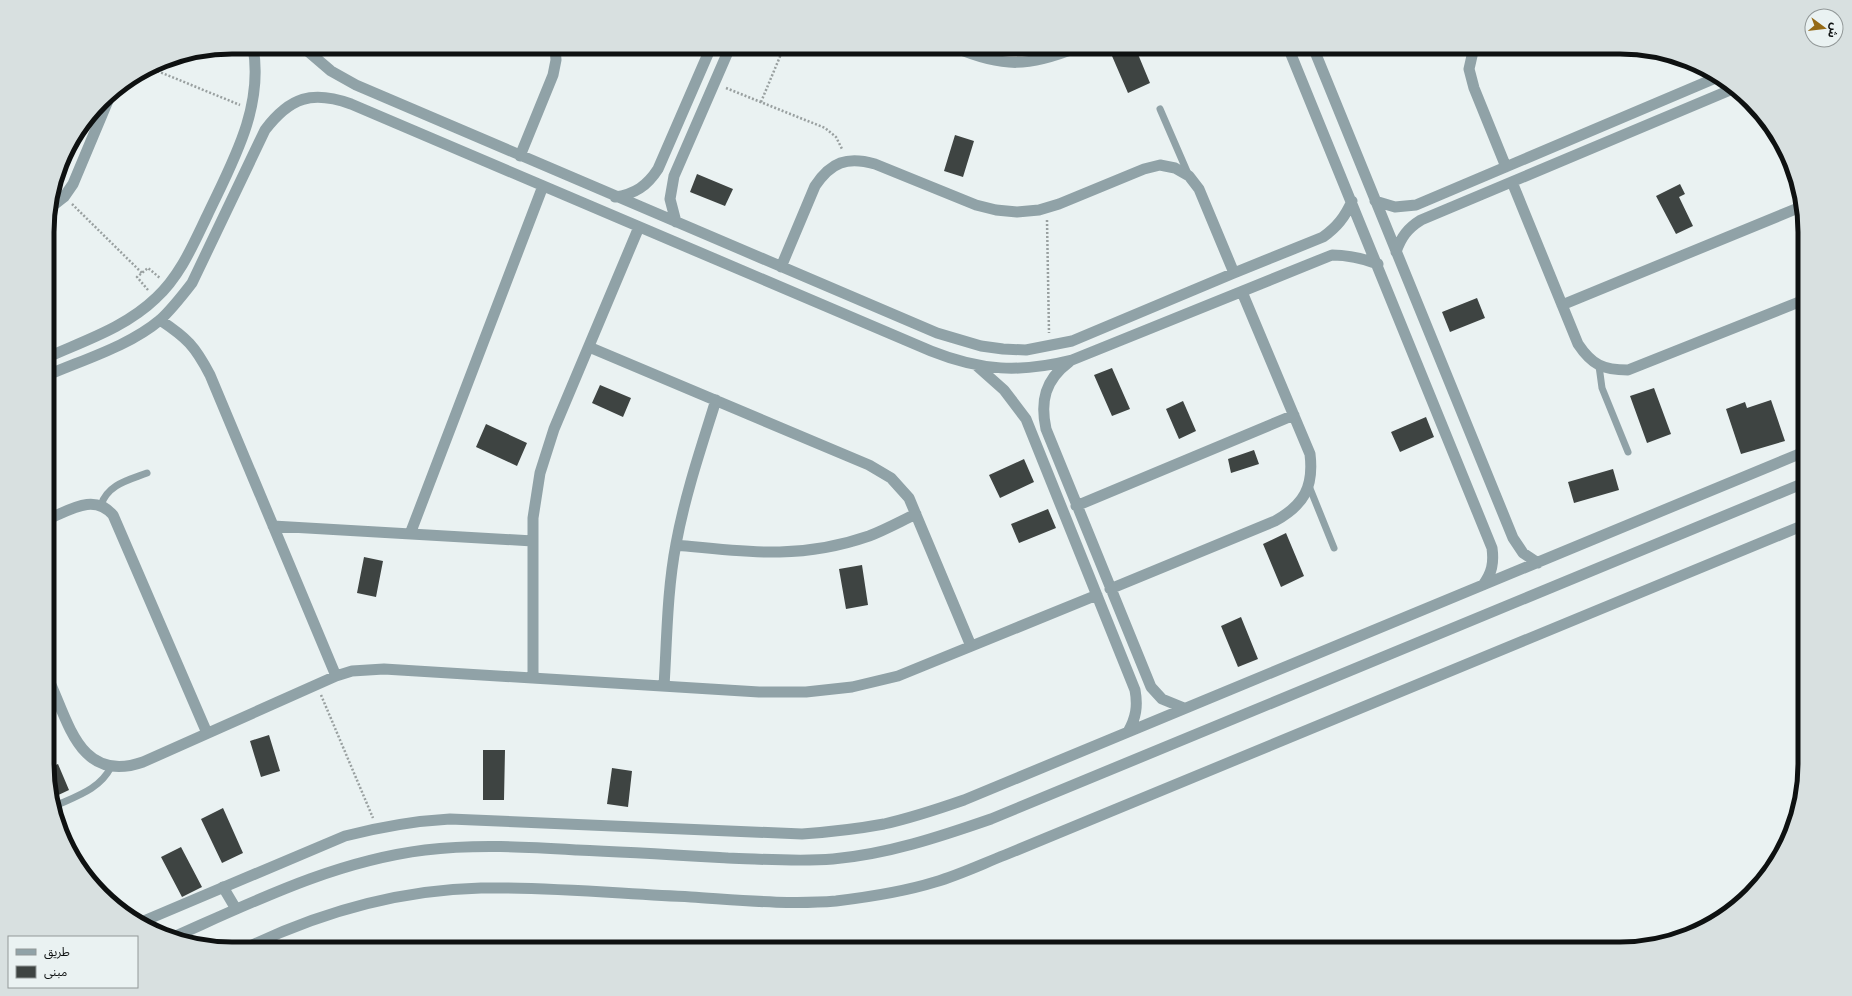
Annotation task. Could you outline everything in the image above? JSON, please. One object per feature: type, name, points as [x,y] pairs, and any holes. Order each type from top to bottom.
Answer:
[{"type":"street","points":[[54,353],[112,329],[136,315],[157,298],[189,253],[240,148],[251,110],[254,80],[253,54]]},
{"type":"street","points":[[311,54],[331,71],[356,85],[781,267],[959,341],[981,346],[1026,350],[1072,341],[1234,272],[1323,237],[1336,228],[1346,216],[1352,201]]},
{"type":"street","points":[[520,156],[553,75],[556,54]]},
{"type":"street","points":[[615,196],[629,195],[640,189],[651,180],[658,169],[708,54]]},
{"type":"street","points":[[676,222],[670,199],[674,176],[727,54]]},
{"type":"street","points":[[972,54],[991,61],[1015,63],[1039,61],[1058,54]]},
{"type":"street","points":[[1291,54],[1378,264],[1492,548],[1492,568],[1489,577],[1483,585]]},
{"type":"street","points":[[1316,54],[1513,538],[1523,553],[1538,562]]},
{"type":"street","points":[[1471,54],[1469,69],[1474,88],[1506,167]]},
{"type":"street","points":[[1375,201],[1395,206],[1416,205],[1712,80]]},
{"type":"street","points":[[1396,252],[1399,242],[1412,225],[1729,91]]},
{"type":"street","points":[[54,372],[140,334],[160,320],[177,303],[192,283],[265,130],[277,114],[293,103],[312,97],[332,97],[931,351],[954,360],[977,366],[1001,369],[1025,369],[1072,360],[1332,255],[1348,255],[1363,258],[1378,264]]},
{"type":"street","points":[[56,203],[64,197],[73,184],[105,107]]},
{"type":"street","points":[[781,267],[815,186],[823,174],[834,165],[847,160],[862,160],[976,205],[996,210],[1017,212],[1046,208],[1144,169],[1160,165],[1176,168],[1189,176],[1199,189],[1234,272]]},
{"type":"street","points":[[1512,182],[1578,344],[1586,356],[1599,366],[1613,370],[1628,370],[1798,302]]},
{"type":"street","points":[[410,534],[543,186]]},
{"type":"street","points":[[1562,305],[1796,209]]},
{"type":"street","points":[[533,678],[533,542],[536,496],[546,451],[639,227]]},
{"type":"street","points":[[1110,589],[1275,521],[1294,509],[1301,501],[1309,486],[1312,470],[1310,454],[1242,292]]},
{"type":"street","points":[[160,320],[181,334],[198,352],[210,375],[336,676]]},
{"type":"street","points":[[589,347],[880,471],[901,487],[909,498],[971,646]]},
{"type":"street","points":[[1072,360],[1059,370],[1050,382],[1044,398],[1042,414],[1046,429],[1076,506],[1151,687],[1166,701],[1184,708]]},
{"type":"street","points":[[977,366],[1004,390],[1026,419],[1135,690],[1137,699],[1136,716],[1128,732]]},
{"type":"street","points":[[664,686],[669,595],[676,545],[686,497],[716,400]]},
{"type":"street","points":[[1076,506],[1294,415]]},
{"type":"street","points":[[146,920],[313,848],[345,836],[414,821],[450,819],[802,834],[884,824],[924,813],[957,802],[1128,732],[1798,454]]},
{"type":"street","points":[[180,934],[272,893],[322,874],[373,860],[425,850],[478,846],[531,847],[785,860],[832,859],[863,855],[925,842],[998,816],[1798,485]]},
{"type":"street","points":[[54,517],[85,504],[93,503],[102,505],[113,515],[207,733]]},
{"type":"street","points":[[676,545],[748,553],[779,554],[810,551],[841,545],[870,536],[916,514]]},
{"type":"street","points":[[273,526],[533,542]]},
{"type":"street","points":[[259,942],[284,930],[332,913],[380,901],[430,892],[480,888],[530,889],[784,902],[849,899],[886,894],[935,882],[1005,855],[1798,527]]},
{"type":"street","points":[[54,691],[83,751],[96,762],[111,767],[128,767],[138,764],[316,684],[352,671],[384,669],[759,692],[806,692],[852,687],[898,676],[1097,595]]},
{"type":"street","points":[[223,887],[236,909]]},
{"type":"lane","points":[[556,60],[559,54]]},
{"type":"lane","points":[[1160,109],[1189,176]]},
{"type":"lane","points":[[1599,366],[1602,388],[1628,452]]},
{"type":"lane","points":[[102,505],[104,498],[112,487],[147,472]]},
{"type":"lane","points":[[1309,486],[1334,548]]},
{"type":"lane","points":[[58,804],[97,786],[106,777],[111,767]]},
{"type":"path","points":[[761,102],[781,54]]},
{"type":"path","points":[[157,71],[251,110]]},
{"type":"path","points":[[714,83],[825,128],[836,137],[847,160]]},
{"type":"path","points":[[64,197],[142,273]]},
{"type":"path","points":[[1046,208],[1049,346]]},
{"type":"path","points":[[157,298],[137,279],[149,268],[167,285]]},
{"type":"path","points":[[316,684],[378,828]]},
{"type":"building","points":[[1117,54],[1138,54],[1150,83],[1128,93],[1112,56]]},
{"type":"building","points":[[955,135],[974,141],[963,177],[944,171]]},
{"type":"building","points":[[697,174],[733,189],[725,206],[690,192]]},
{"type":"building","points":[[1680,184],[1685,194],[1679,197],[1693,226],[1676,234],[1656,196]]},
{"type":"building","points":[[1477,298],[1485,318],[1450,332],[1442,312]]},
{"type":"building","points":[[1112,368],[1130,409],[1112,416],[1094,375]]},
{"type":"building","points":[[600,385],[631,398],[623,417],[592,403]]},
{"type":"building","points":[[1654,388],[1671,434],[1647,443],[1630,396]]},
{"type":"building","points":[[1771,400],[1785,441],[1741,454],[1726,409],[1745,402],[1747,408]]},
{"type":"building","points":[[1183,401],[1196,431],[1179,439],[1166,409]]},
{"type":"building","points":[[1426,417],[1434,437],[1400,452],[1391,432]]},
{"type":"building","points":[[486,424],[527,443],[517,466],[476,447]]},
{"type":"building","points":[[1254,450],[1259,464],[1231,473],[1228,459]]},
{"type":"building","points":[[1024,459],[1034,482],[1000,498],[989,475]]},
{"type":"building","points":[[1613,469],[1619,490],[1574,503],[1568,482]]},
{"type":"building","points":[[1048,509],[1056,528],[1019,543],[1011,524]]},
{"type":"building","points":[[1286,533],[1304,576],[1281,587],[1263,544]]},
{"type":"building","points":[[364,557],[383,561],[376,597],[357,593]]},
{"type":"building","points":[[862,565],[868,605],[846,609],[839,569]]},
{"type":"building","points":[[1241,617],[1258,659],[1238,667],[1221,626]]},
{"type":"building","points":[[269,735],[280,771],[261,777],[250,741]]},
{"type":"building","points":[[483,750],[505,750],[504,800],[483,800]]},
{"type":"building","points":[[58,764],[69,790],[57,796],[54,776],[54,766]]},
{"type":"building","points":[[612,768],[632,771],[628,807],[607,804]]},
{"type":"building","points":[[223,808],[243,853],[222,863],[201,819]]},
{"type":"building","points":[[181,847],[202,887],[182,897],[161,857]]}]
